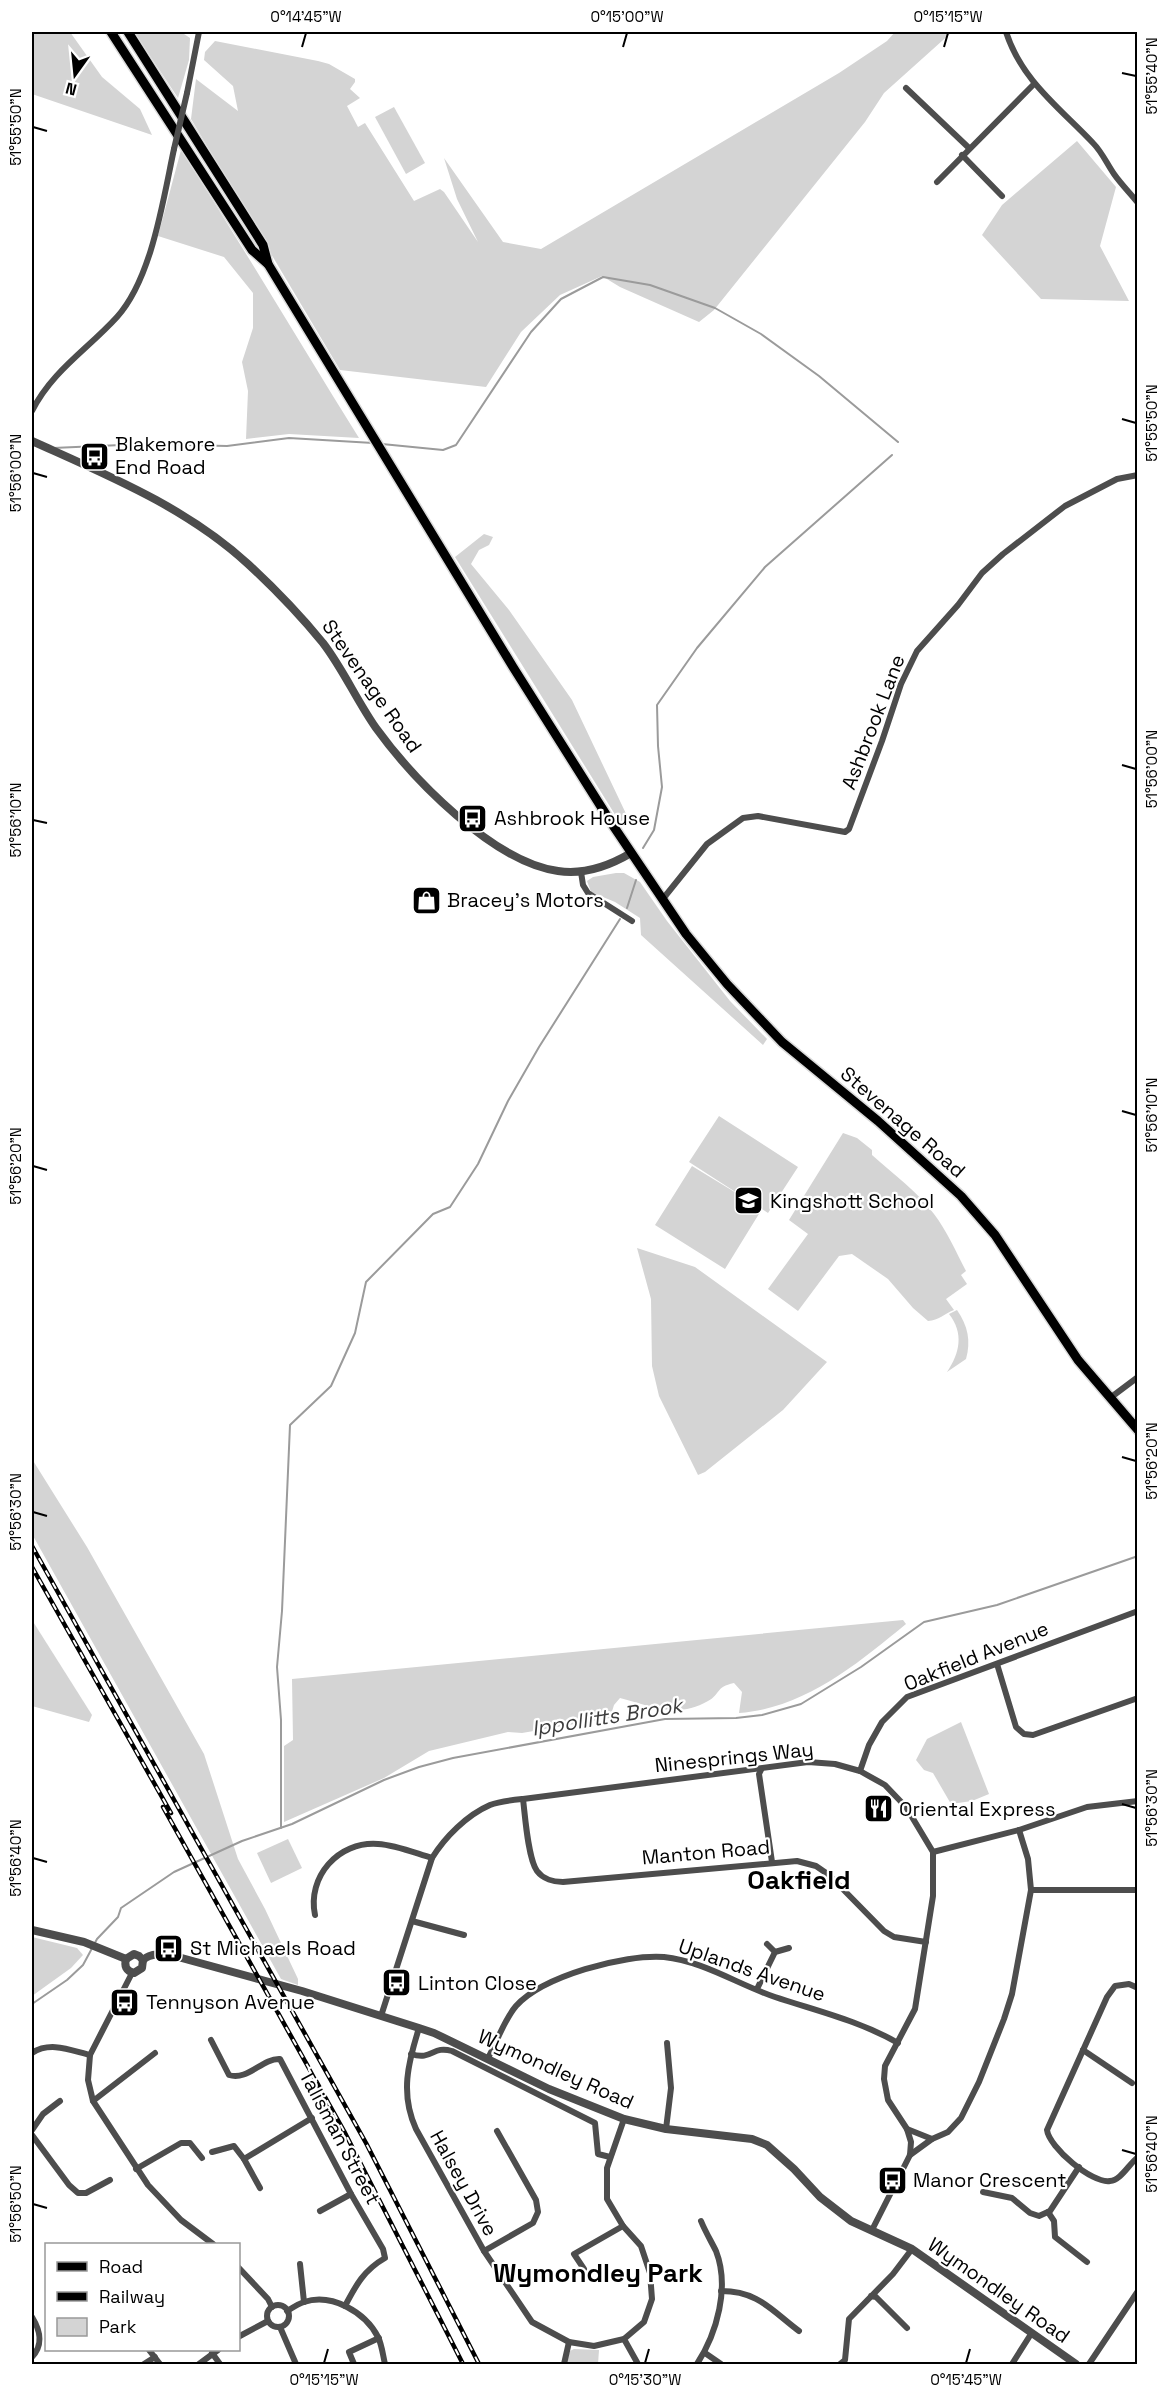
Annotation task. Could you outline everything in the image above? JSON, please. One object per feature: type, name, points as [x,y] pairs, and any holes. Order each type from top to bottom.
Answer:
[{"type":"main road","points":[[111,32],[252,250],[268,264]]},
{"type":"main road","points":[[128,32],[263,245],[268,264]]},
{"type":"main road","name":"Stevenage Road","points":[[268,264],[513,667],[631,853],[686,934],[782,1042],[916,1154],[961,1196],[995,1234],[1078,1360],[1137,1430]]},
{"type":"street","points":[[32,411],[49,383],[117,317],[134,294],[158,220],[199,32]]},
{"type":"street","points":[[1006,32],[1034,84],[1095,145],[1137,203]]},
{"type":"street","points":[[937,182],[1034,84]]},
{"type":"street","points":[[906,88],[969,148]]},
{"type":"street","points":[[962,155],[1002,196]]},
{"type":"street","name":"Stevenage Road","points":[[32,441],[156,499],[199,525],[236,555],[282,596],[323,644],[375,726],[395,753],[465,823],[529,864],[560,872],[581,872],[601,868],[631,853]]},
{"type":"street","name":"Ashbrook Lane","points":[[662,900],[707,844],[743,818],[758,816],[832,831],[849,830],[901,684],[917,651],[958,605],[982,573],[1003,554],[1065,506],[1117,478],[1137,475]]},
{"type":"street","points":[[581,872],[588,893],[632,921]]},
{"type":"street","points":[[1110,1398],[1137,1377]]},
{"type":"street","name":"Oakfield Avenue","points":[[860,1771],[869,1745],[882,1722],[907,1697],[1137,1611]]},
{"type":"street","points":[[997,1664],[1016,1727],[1026,1735],[1033,1735],[1137,1698]]},
{"type":"street","name":"Ninesprings Way","points":[[381,2016],[424,1876],[432,1858],[443,1841],[458,1827],[490,1805],[808,1762],[835,1764],[860,1771],[885,1785],[906,1807],[933,1852]]},
{"type":"street","points":[[761,1770],[759,1774],[772,1862]]},
{"type":"street","name":"Manton Road","points":[[523,1799],[532,1860],[537,1872],[556,1882],[797,1861],[816,1866],[829,1875],[884,1931],[894,1937],[926,1942]]},
{"type":"street","points":[[872,2230],[910,2155],[911,2142],[907,2129],[888,2100],[885,2090],[885,2066],[915,2009],[933,1896],[933,1852],[1019,1830],[1087,1807],[1137,1801]]},
{"type":"street","points":[[910,2155],[932,2139],[953,2128],[961,2118],[979,2082],[1012,1994],[1031,1890],[1028,1859],[1019,1830]]},
{"type":"street","points":[[315,1916],[314,1893],[318,1878],[334,1859],[348,1849],[365,1844],[379,1844],[432,1858]]},
{"type":"street","points":[[1031,1890],[1135,1890]]},
{"type":"street","points":[[412,1921],[464,1935]]},
{"type":"street","points":[[32,1930],[84,1942],[126,1959]]},
{"type":"street","points":[[767,1944],[775,1952]]},
{"type":"street","points":[[757,1989],[775,1952],[789,1948]]},
{"type":"street","points":[[132,1973],[125,1966],[126,1959],[134,1954],[143,1960],[141,1970],[132,1973],[90,2055],[88,2080],[93,2101],[147,2185],[174,2213],[212,2243]]},
{"type":"street","name":"Wymondley Road","points":[[143,1960],[147,1956],[159,1954],[178,1958],[302,1991],[418,2028],[488,2058],[549,2089],[624,2119],[666,2129],[753,2139],[766,2145],[835,2210],[851,2221],[912,2249],[1076,2364]]},
{"type":"street","name":"Uplands Avenue","points":[[488,2058],[515,2008],[528,1994],[548,1983],[621,1959],[665,1957],[711,1970],[772,1996],[874,2029],[898,2043]]},
{"type":"street","points":[[1137,1988],[1129,1984],[1115,1986],[1107,1997],[1047,2130],[1050,2141],[1079,2167],[1097,2179],[1110,2181],[1120,2176],[1137,2157]]},
{"type":"street","name":"Halsey Drive","points":[[418,2028],[406,2088],[411,2118],[484,2251],[532,2322],[569,2342],[594,2346],[624,2339]]},
{"type":"street","name":"Talisman Street","points":[[211,2040],[229,2075],[235,2077],[242,2076],[273,2058],[280,2059],[351,2194],[383,2249],[385,2258],[373,2265],[358,2280],[345,2306]]},
{"type":"street","points":[[666,2129],[671,2088],[667,2043]]},
{"type":"street","points":[[32,2053],[41,2046],[60,2047],[90,2055]]},
{"type":"street","name":"Wymondley Road","points":[[411,2054],[426,2057],[435,2051],[448,2050],[595,2123],[598,2154],[610,2157]]},
{"type":"street","points":[[1083,2050],[1132,2083]]},
{"type":"street","points":[[93,2101],[155,2053]]},
{"type":"street","points":[[60,2101],[43,2114],[32,2133],[69,2185],[78,2193],[86,2193],[110,2180]]},
{"type":"street","points":[[243,2159],[312,2118]]},
{"type":"street","points":[[624,2119],[607,2168],[607,2199],[623,2226],[641,2246],[650,2273],[652,2299],[644,2322],[624,2339],[638,2364]]},
{"type":"street","points":[[907,2129],[932,2139]]},
{"type":"street","points":[[484,2251],[531,2225],[538,2212],[536,2200],[497,2131]]},
{"type":"street","points":[[136,2169],[181,2143],[190,2143],[202,2158]]},
{"type":"street","points":[[212,2152],[234,2146],[260,2188]]},
{"type":"street","points":[[983,2192],[1012,2198],[1030,2213],[1039,2216],[1048,2212],[1079,2167]]},
{"type":"street","points":[[321,2211],[351,2194]]},
{"type":"street","points":[[1048,2212],[1054,2221],[1055,2237],[1087,2262]]},
{"type":"street","points":[[697,2364],[705,2353],[716,2322],[722,2278],[716,2252],[700,2222]]},
{"type":"street","points":[[584,2269],[574,2254],[623,2226]]},
{"type":"street","points":[[845,2363],[849,2319],[893,2274],[912,2249]]},
{"type":"street","points":[[1069,2260],[1073,2253]]},
{"type":"street","points":[[300,2264],[304,2302]]},
{"type":"street","points":[[240,2269],[268,2299],[272,2307]]},
{"type":"street","points":[[721,2291],[749,2294],[799,2331]]},
{"type":"street","points":[[1089,2364],[1137,2292]]},
{"type":"street","points":[[871,2296],[876,2297],[907,2328]]},
{"type":"street","points":[[287,2311],[304,2302],[330,2302],[359,2313],[379,2338],[385,2364]]},
{"type":"street","points":[[282,2306],[287,2311],[288,2320],[275,2327],[268,2321],[267,2314],[272,2307],[282,2306]]},
{"type":"street","points":[[32,2317],[40,2330],[39,2343],[32,2357]]},
{"type":"street","points":[[240,2336],[268,2321]]},
{"type":"street","points":[[280,2326],[296,2364]]},
{"type":"street","points":[[1012,2364],[1031,2334]]},
{"type":"street","points":[[354,2364],[349,2352],[379,2338]]},
{"type":"street","points":[[564,2364],[569,2342]]},
{"type":"street","points":[[150,2351],[160,2364]]},
{"type":"street","points":[[199,2364],[215,2351],[220,2364]]},
{"type":"street","points":[[705,2353],[721,2364]]},
{"type":"street","points":[[144,2364],[155,2357]]},
{"type":"green space","points":[[32,32],[70,32],[102,77],[140,109],[152,135],[32,94]]},
{"type":"green space","points":[[134,32],[181,32],[190,38],[189,60],[178,98]]},
{"type":"green space","points":[[895,32],[952,32],[884,93],[865,122],[714,310],[699,322],[620,287],[602,276],[560,295],[521,332],[486,387],[340,370],[191,119],[196,79],[238,111],[233,86],[204,60],[205,52],[215,41],[329,64],[355,79],[350,89],[360,98],[347,106],[358,127],[365,123],[414,201],[440,189],[478,242],[457,199],[444,158],[503,242],[541,249],[839,73],[887,41]]},
{"type":"green space","points":[[394,107],[425,163],[406,174],[375,117]]},
{"type":"green space","points":[[1077,141],[1116,187],[1100,246],[1129,301],[1041,299],[982,235],[1002,205]]},
{"type":"green space","points":[[181,150],[359,438],[289,434],[246,439],[248,391],[242,362],[253,328],[253,293],[224,257],[158,236]]},
{"type":"green space","points":[[484,534],[493,537],[489,545],[479,550],[471,564],[509,610],[572,700],[629,820],[619,821],[455,557]]},
{"type":"green space","points":[[624,873],[640,882],[667,921],[730,1001],[767,1039],[763,1045],[641,935],[640,918],[615,902],[591,892],[587,881],[593,877]]},
{"type":"green space","points":[[719,1116],[798,1167],[768,1213],[762,1209],[725,1269],[655,1225],[692,1166],[751,1202],[689,1162]]},
{"type":"green space","points":[[843,1133],[857,1138],[872,1150],[872,1155],[920,1198],[943,1227],[966,1271],[961,1275],[967,1284],[946,1299],[954,1310],[928,1321],[913,1308],[888,1279],[852,1254],[839,1256],[798,1311],[768,1289],[808,1234],[789,1220]]},
{"type":"green space","points":[[637,1248],[695,1267],[827,1362],[783,1410],[705,1472],[698,1475],[659,1396],[652,1366],[651,1299]]},
{"type":"green space","points":[[957,1310],[968,1334],[968,1352],[966,1359],[947,1372],[955,1358],[959,1343],[957,1328],[949,1314]]},
{"type":"green space","points":[[32,1459],[87,1547],[204,1754],[238,1859],[265,1909],[298,1979],[298,1985],[281,1979],[32,1534]]},
{"type":"green space","points":[[32,1620],[92,1715],[89,1722],[32,1706]]},
{"type":"green space","points":[[903,1620],[906,1624],[869,1654],[829,1682],[786,1703],[739,1713],[742,1692],[734,1683],[721,1689],[708,1701],[686,1709],[664,1709],[620,1698],[614,1705],[610,1718],[522,1733],[508,1732],[429,1751],[384,1778],[284,1822],[284,1746],[293,1740],[292,1679]]},
{"type":"green space","points":[[961,1722],[989,1794],[972,1801],[951,1804],[933,1773],[924,1770],[916,1760],[927,1739]]},
{"type":"green space","points":[[288,1839],[302,1868],[271,1883],[257,1853]]},
{"type":"green space","points":[[32,1937],[77,1948],[83,1955],[71,1968],[32,1996]]},
{"type":"green space","points":[[574,2349],[599,2350],[598,2364],[566,2364],[570,2351]]},
{"type":"waterway","points":[[382,444],[443,450],[456,445],[531,332],[561,299],[603,277],[650,285],[715,308],[761,334],[819,376],[898,442]]},
{"type":"waterway","points":[[53,448],[144,444],[227,446],[289,438],[373,443]]},
{"type":"waterway","points":[[643,848],[654,830],[662,787],[657,705],[697,648],[765,567],[892,455]]},
{"type":"waterway","points":[[627,908],[636,880]]},
{"type":"waterway","points":[[281,1828],[281,1720],[277,1667],[282,1611],[290,1425],[331,1386],[355,1333],[366,1282],[433,1214],[450,1207],[478,1164],[508,1101],[539,1047],[620,919]]},
{"type":"waterway","name":"Ippollitts Brook","points":[[32,2004],[67,1980],[83,1965],[97,1939],[118,1917],[121,1908],[174,1872],[242,1841],[292,1824],[384,1780],[453,1758],[665,1719],[736,1718],[762,1715],[801,1704],[861,1667],[924,1622],[997,1605],[1138,1556]]},
{"type":"railway","points":[[32,1546],[366,2143],[479,2364]]},
{"type":"railway","points":[[32,1567],[171,1813]]},
{"type":"railway","points":[[163,1807],[344,2131],[463,2364]]},
{"type":"place","name":"Blakemore End Road","points":[[94,456]]},
{"type":"place","name":"Ashbrook House","points":[[473,818]]},
{"type":"place","name":"Bracey's Motors","points":[[426,900]]},
{"type":"place","name":"Kingshott School","points":[[749,1201]]},
{"type":"place","name":"Oriental Express","points":[[878,1809]]},
{"type":"place","name":"St Michaels Road","points":[[169,1948]]},
{"type":"place","name":"Linton Close","points":[[397,1983]]},
{"type":"place","name":"Tennyson Avenue","points":[[125,2002]]},
{"type":"place","name":"Manor Crescent","points":[[892,2180]]},
{"type":"district","name":"Oakfield","points":[[799,1880]]},
{"type":"district","name":"Wymondley Park","points":[[598,2273]]}]
